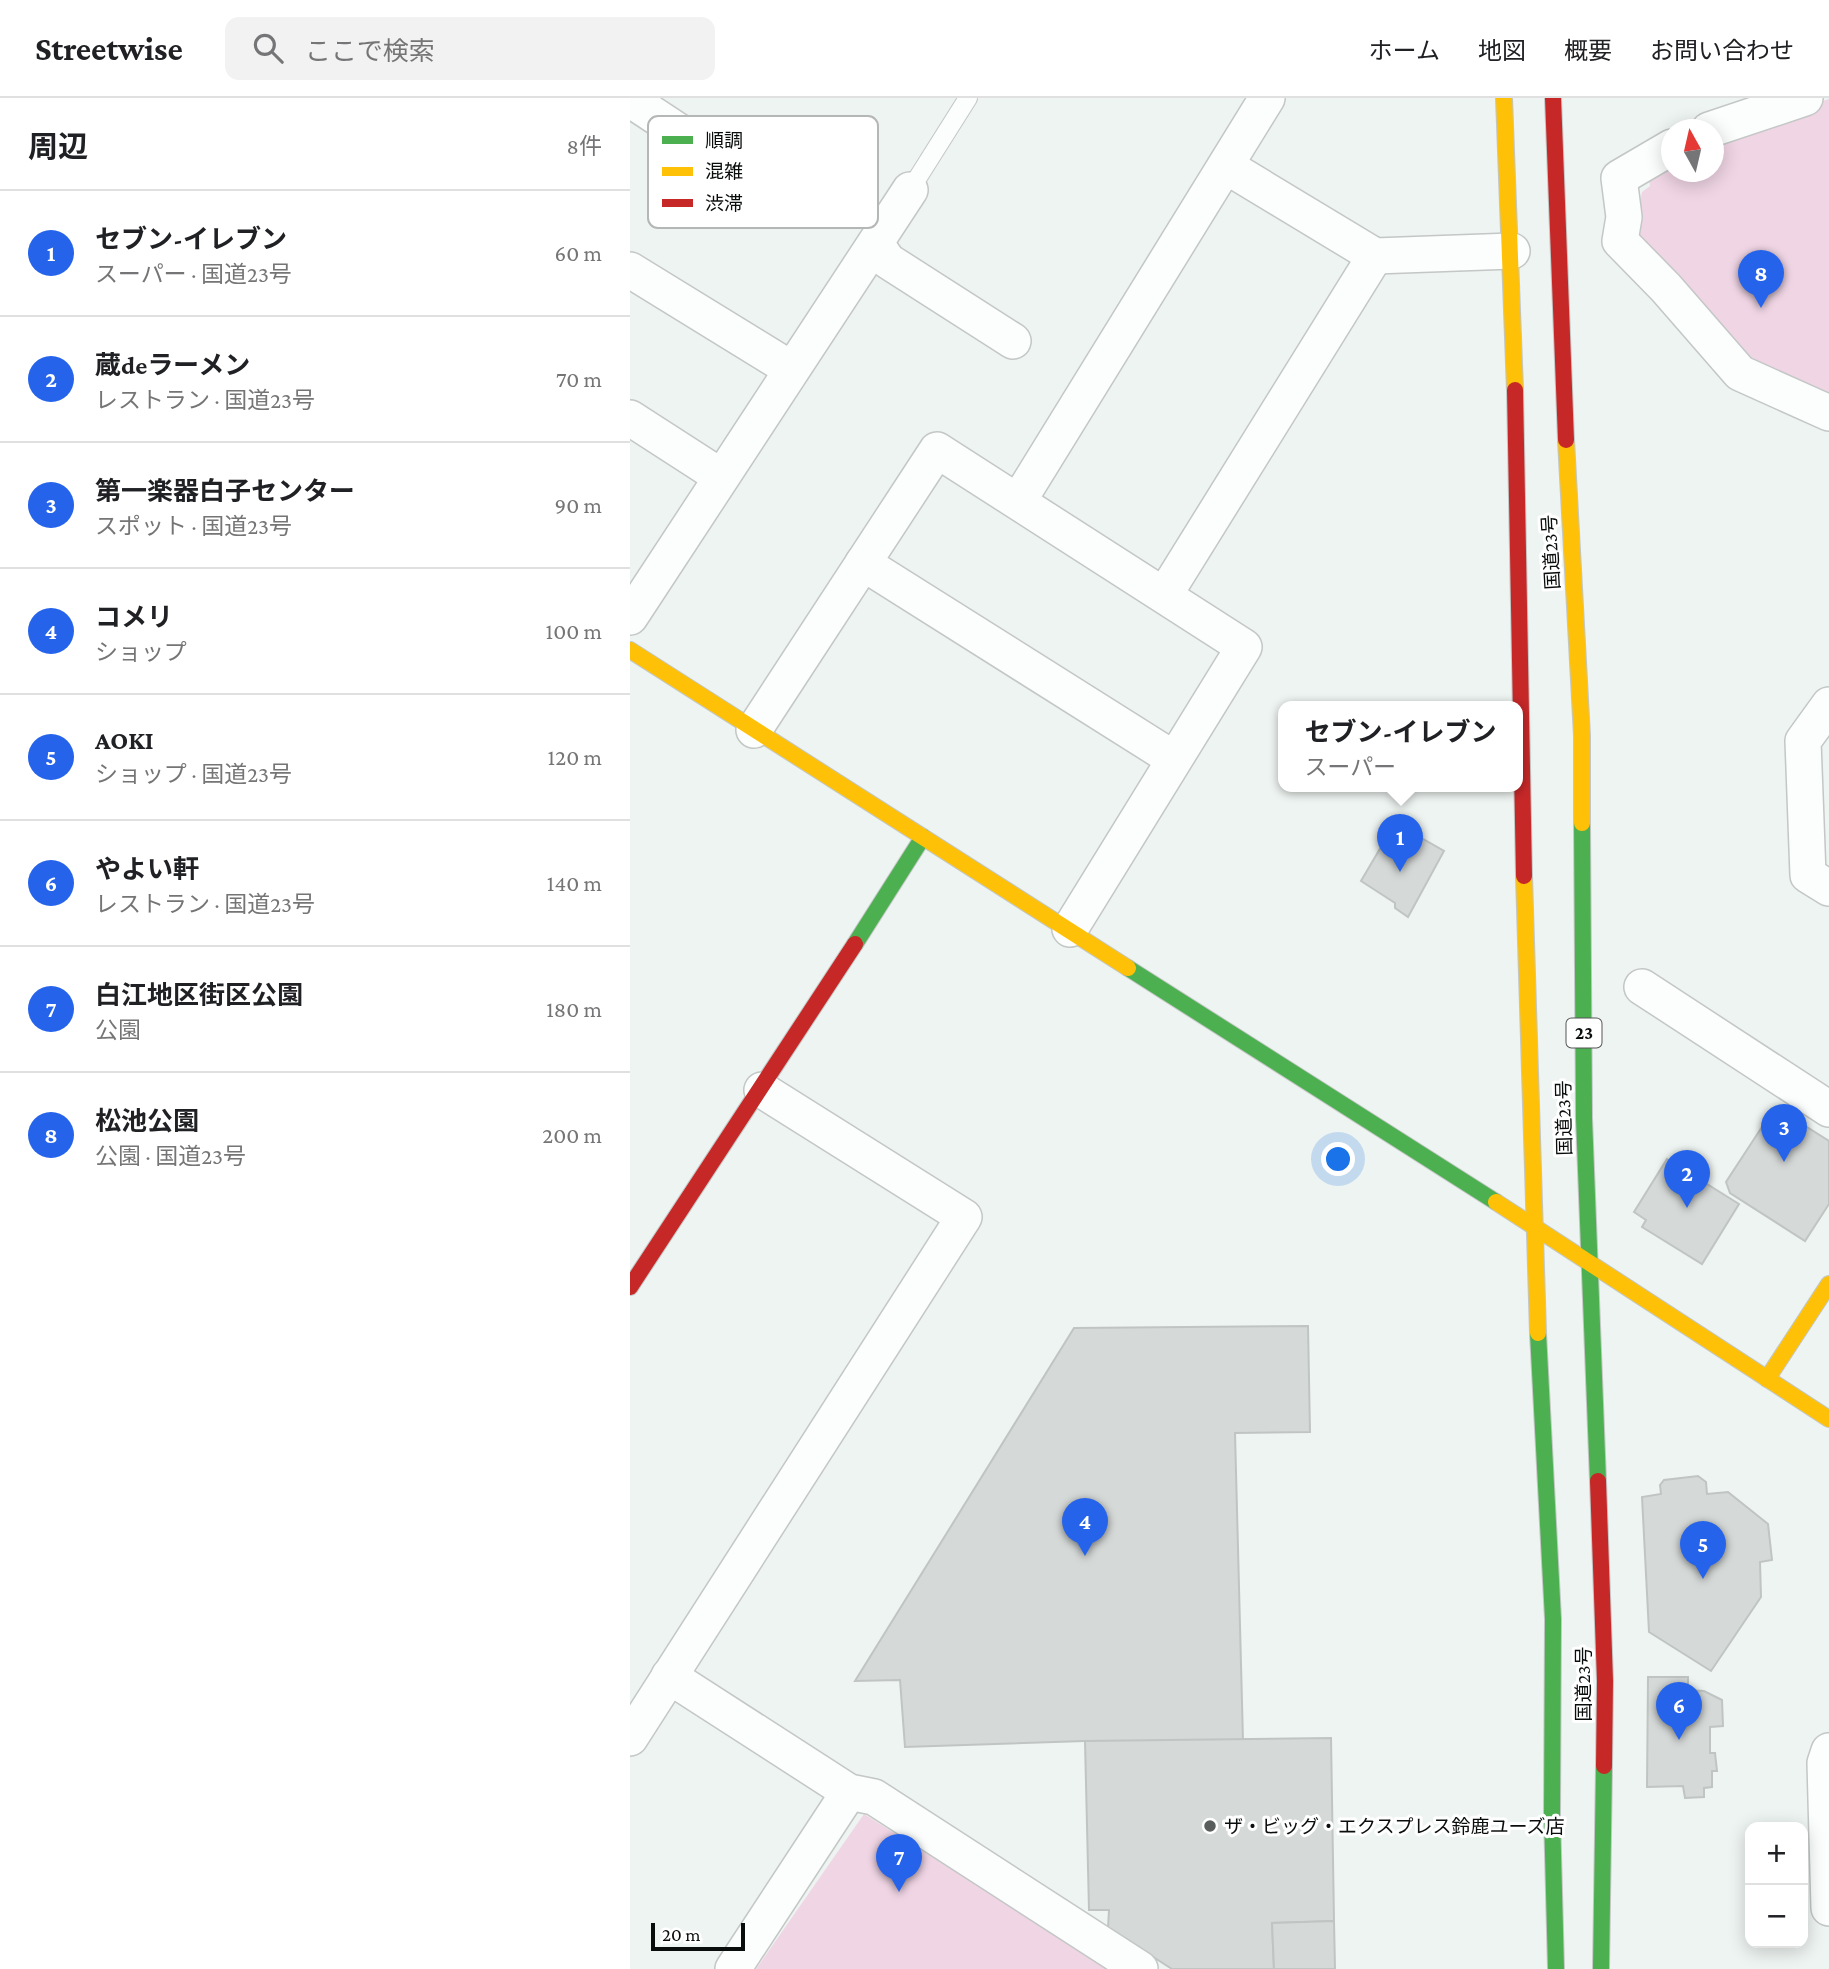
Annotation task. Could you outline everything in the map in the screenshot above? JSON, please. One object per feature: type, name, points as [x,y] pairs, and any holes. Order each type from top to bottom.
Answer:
[{"type":"main road","name":"国道23号","points":[[1504,98],[1512,251],[1522,701]]},
{"type":"main road","name":"国道23号","points":[[1553,98],[1560,338],[1582,736],[1584,1105],[1605,1681],[1601,1969]]},
{"type":"main road","points":[[630,650],[1070,929],[1829,1419]]},
{"type":"main road","name":"国道23号","points":[[1523,762],[1533,1226],[1553,1619],[1552,1815],[1556,1969]]},
{"type":"main road","points":[[630,1287],[639,1252],[762,1090],[923,837]]},
{"type":"main road","points":[[1767,1378],[1829,1284]]},
{"type":"street","points":[[1019,500],[1267,98]]},
{"type":"street","points":[[1724,125],[1804,98]]},
{"type":"street","points":[[1661,153],[1619,178],[1624,218],[1620,241],[1666,288],[1740,373],[1829,412]]},
{"type":"street","points":[[1226,166],[1375,256],[1512,251]]},
{"type":"street","points":[[630,617],[910,190]]},
{"type":"street","points":[[876,244],[888,261],[1013,341]]},
{"type":"street","points":[[1166,594],[1375,256]]},
{"type":"street","points":[[630,270],[791,369]]},
{"type":"street","points":[[630,418],[720,476]]},
{"type":"street","points":[[754,730],[937,450],[1019,500],[1244,647],[1070,929]]},
{"type":"street","points":[[863,563],[1174,759]]},
{"type":"street","points":[[1829,705],[1803,741],[1808,874],[1829,888]]},
{"type":"street","points":[[1642,987],[1829,1109]]},
{"type":"street","points":[[630,1738],[964,1217],[762,1090]]},
{"type":"street","points":[[669,1676],[849,1792],[874,1797],[1140,1969]]},
{"type":"street","points":[[1827,1760],[1829,1908]]},
{"type":"street","points":[[733,1969],[849,1792]]},
{"type":"lane","points":[[910,190],[968,98]]},
{"type":"shaded area","points":[[1829,99],[1829,403],[1749,367],[1634,232],[1642,192],[1650,186],[1649,178],[1661,168],[1661,182],[1724,182],[1724,133]]},
{"type":"shaded area","points":[[864,1814],[1111,1969],[756,1969]]},
{"type":"building","points":[[1395,823],[1444,851],[1408,917],[1395,908],[1395,903],[1361,881]]},
{"type":"building","points":[[1775,1107],[1829,1141],[1829,1204],[1805,1241],[1730,1193],[1726,1182]]},
{"type":"building","points":[[1667,1159],[1739,1204],[1702,1264],[1642,1227],[1646,1220],[1634,1212]]},
{"type":"building","points":[[1308,1326],[1310,1432],[1235,1433],[1243,1741],[1085,1741],[905,1747],[900,1680],[855,1681],[1074,1328]]},
{"type":"building","points":[[1698,1476],[1706,1482],[1707,1494],[1728,1492],[1768,1524],[1772,1560],[1760,1562],[1761,1597],[1711,1671],[1649,1632],[1642,1497],[1661,1494],[1660,1485],[1664,1480]]},
{"type":"building","points":[[1648,1677],[1688,1677],[1688,1690],[1704,1691],[1722,1700],[1723,1726],[1710,1727],[1710,1753],[1715,1753],[1717,1771],[1712,1771],[1712,1787],[1704,1788],[1704,1797],[1685,1798],[1683,1786],[1647,1787]]},
{"type":"building","name":"ザ・ビッグ・エクスプレス鈴鹿ユーズ店","points":[[1331,1738],[1334,1921],[1272,1923],[1274,1969],[1172,1969],[1108,1928],[1109,1910],[1089,1910],[1085,1741]]},
{"type":"building","points":[[1334,1921],[1335,1969],[1274,1969],[1272,1923]]},
{"type":"traffic: fast","points":[[1582,823],[1584,1118],[1598,1481]]},
{"type":"traffic: fast","points":[[855,944],[923,837]]},
{"type":"traffic: fast","points":[[1128,968],[1496,1202]]},
{"type":"traffic: fast","points":[[1538,1333],[1553,1619],[1552,1815],[1556,1969]]},
{"type":"traffic: fast","points":[[1601,1969],[1604,1766]]},
{"type":"traffic: slow","points":[[1504,98],[1515,390]]},
{"type":"traffic: slow","points":[[1566,440],[1582,736],[1582,823]]},
{"type":"traffic: slow","points":[[630,650],[1128,968]]},
{"type":"traffic: slow","points":[[1524,876],[1538,1333]]},
{"type":"traffic: slow","points":[[1496,1202],[1829,1419]]},
{"type":"traffic: slow","points":[[1767,1379],[1829,1284]]},
{"type":"traffic: jam","points":[[1553,98],[1566,440]]},
{"type":"traffic: jam","points":[[1515,390],[1521,701]]},
{"type":"traffic: jam","points":[[1522,792],[1524,876]]},
{"type":"traffic: jam","points":[[630,1287],[855,944]]},
{"type":"traffic: jam","points":[[1598,1481],[1605,1681],[1604,1766]]},
{"type":"place","name":"松池公園","points":[[1761,308]]},
{"type":"place","name":"セブン-イレブン","points":[[1400,872]]},
{"type":"place","name":"第一楽器白子センター","points":[[1784,1162]]},
{"type":"place","name":"蔵deラーメン","points":[[1687,1208]]},
{"type":"place","name":"コメリ","points":[[1085,1556]]},
{"type":"place","name":"AOKI","points":[[1703,1579]]},
{"type":"place","name":"やよい軒","points":[[1679,1740]]},
{"type":"place","name":"ザ・ビッグ・エクスプレス鈴鹿ユーズ店","points":[[1210,1826]]},
{"type":"place","name":"白江地区街区公園","points":[[899,1892]]}]
